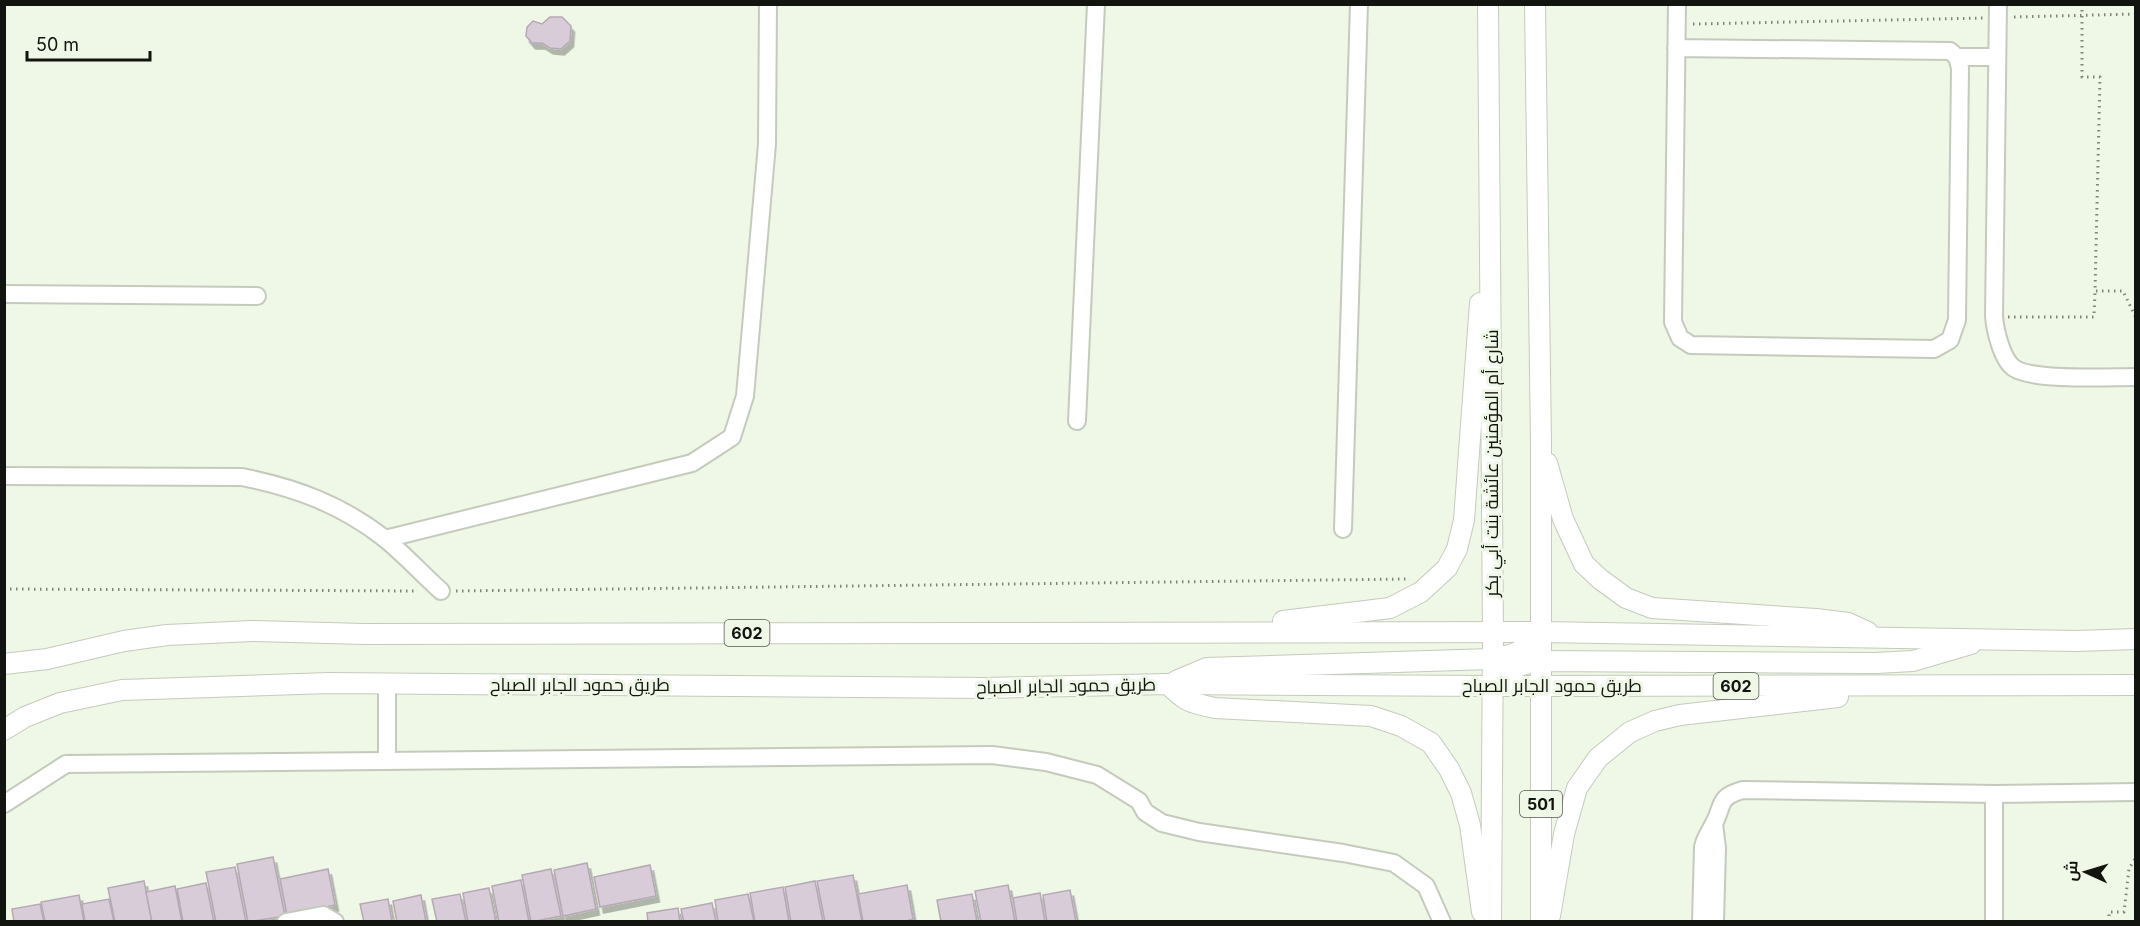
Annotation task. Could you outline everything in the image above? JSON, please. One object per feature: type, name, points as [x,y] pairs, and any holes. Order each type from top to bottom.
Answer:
[{"type":"main road","name":"شارع أم المؤمنين عائشة بنت أبي بكر","points":[[1488,4],[1491,235],[1491,921]]},
{"type":"main road","points":[[1535,4],[1541,444],[1540,686]]},
{"type":"main road","points":[[1200,631],[1390,608],[1421,592],[1447,568],[1457,549],[1464,520],[1479,312],[1491,235]]},
{"type":"main road","points":[[1541,444],[1563,519],[1584,564],[1626,598],[1652,608],[1848,623],[1879,637]]},
{"type":"main road","name":"602","points":[[4,664],[46,659],[124,641],[166,635],[241,632],[388,634],[1541,632],[2136,639]]},
{"type":"main road","points":[[1484,921],[1470,825],[1461,793],[1449,769],[1431,743],[1401,726],[1371,716],[1215,708],[1196,704],[1182,699],[1168,684],[1207,668],[1491,659],[1522,651],[1541,632]]},
{"type":"main road","points":[[1492,686],[1506,671],[1524,663],[1540,661],[1876,663],[1913,661],[1985,639]]},
{"type":"main road","name":"طريق حمود الجابر الصباح","points":[[4,730],[25,717],[60,703],[122,690],[329,683],[974,688],[1168,684],[2136,685]]},
{"type":"main road","name":"501","points":[[1540,686],[1541,921]]},
{"type":"main road","points":[[1549,921],[1564,834],[1577,788],[1598,758],[1630,732],[1655,721],[1680,715],[1932,686]]},
{"type":"street","points":[[385,539],[692,463],[732,437],[746,396],[767,144],[768,4]]},
{"type":"street","points":[[1077,421],[1096,4]]},
{"type":"street","points":[[1343,529],[1359,4]]},
{"type":"street","points":[[1676,48],[1950,51],[1957,57],[1960,68],[1957,320],[1950,340],[1934,349],[1691,345],[1680,338],[1673,322],[1676,24],[1677,4]]},
{"type":"street","points":[[1998,11],[1994,316],[2001,350],[2013,368],[2035,375],[2136,377]]},
{"type":"street","points":[[1957,57],[1996,57]]},
{"type":"street","points":[[4,294],[257,296]]},
{"type":"street","points":[[4,476],[242,477],[281,485],[318,498],[353,516],[385,539],[441,591]]},
{"type":"street","points":[[387,683],[387,761]]},
{"type":"street","points":[[4,804],[66,764],[992,755],[1046,762],[1097,775],[1139,801],[1145,812],[1162,823],[1199,832],[1343,853],[1394,863],[1426,886],[1442,921]]},
{"type":"street","points":[[1711,921],[1703,847],[1721,804],[1734,793],[1743,790],[1994,794],[2136,792]]},
{"type":"street","points":[[1994,794],[1994,921]]},
{"type":"street","points":[[286,921],[323,915],[335,921]]},
{"type":"path","points":[[1994,316],[2094,317],[2100,77],[2082,77],[2082,4]]},
{"type":"path","points":[[1676,24],[1998,11],[2082,16],[2136,15]]},
{"type":"path","points":[[2095,291],[2123,291],[2136,318]]},
{"type":"path","points":[[4,588],[441,591],[1438,578]]},
{"type":"path","points":[[2109,921],[2109,912],[2124,912],[2129,869],[2136,857]]},
{"type":"building","points":[[550,17],[562,17],[571,26],[570,41],[561,49],[550,48],[542,43],[532,43],[526,36],[527,27],[533,21],[542,24]]},
{"type":"building","points":[[273,857],[285,916],[248,922],[237,864]]},
{"type":"building","points":[[587,863],[596,909],[563,916],[554,870]]},
{"type":"building","points":[[650,865],[656,896],[600,907],[594,877]]},
{"type":"building","points":[[235,867],[246,922],[216,922],[206,872]]},
{"type":"building","points":[[328,869],[335,905],[287,915],[280,879]]},
{"type":"building","points":[[551,869],[561,916],[531,922],[522,875]]},
{"type":"building","points":[[853,875],[862,922],[825,922],[817,881]]},
{"type":"building","points":[[521,880],[529,922],[499,922],[492,886]]},
{"type":"building","points":[[144,881],[152,922],[115,922],[108,888]]},
{"type":"building","points":[[815,881],[823,922],[791,922],[785,887]]},
{"type":"building","points":[[206,883],[214,922],[183,922],[177,889]]},
{"type":"building","points":[[907,885],[913,919],[902,922],[863,922],[858,894]]},
{"type":"building","points":[[1008,885],[1015,922],[981,922],[975,891]]},
{"type":"building","points":[[175,886],[182,922],[152,922],[146,892]]},
{"type":"building","points":[[783,887],[789,922],[755,922],[750,893]]},
{"type":"building","points":[[489,888],[496,922],[468,922],[463,893]]},
{"type":"building","points":[[1070,890],[1076,922],[1047,922],[1043,895]]},
{"type":"building","points":[[1040,893],[1045,922],[1017,922],[1013,898]]},
{"type":"building","points":[[460,894],[466,922],[437,922],[432,899]]},
{"type":"building","points":[[748,894],[754,922],[718,922],[715,900]]},
{"type":"building","points":[[972,894],[977,922],[941,922],[937,900]]},
{"type":"building","points":[[79,895],[84,922],[45,922],[41,902]]},
{"type":"building","points":[[421,895],[426,922],[397,922],[393,901]]},
{"type":"building","points":[[109,899],[114,922],[85,922],[82,904]]},
{"type":"building","points":[[388,899],[392,922],[364,922],[360,904]]},
{"type":"building","points":[[712,903],[716,922],[684,922],[681,909]]},
{"type":"building","points":[[40,904],[44,922],[14,922],[12,909]]},
{"type":"building","points":[[678,908],[680,922],[648,922],[647,913]]}]
